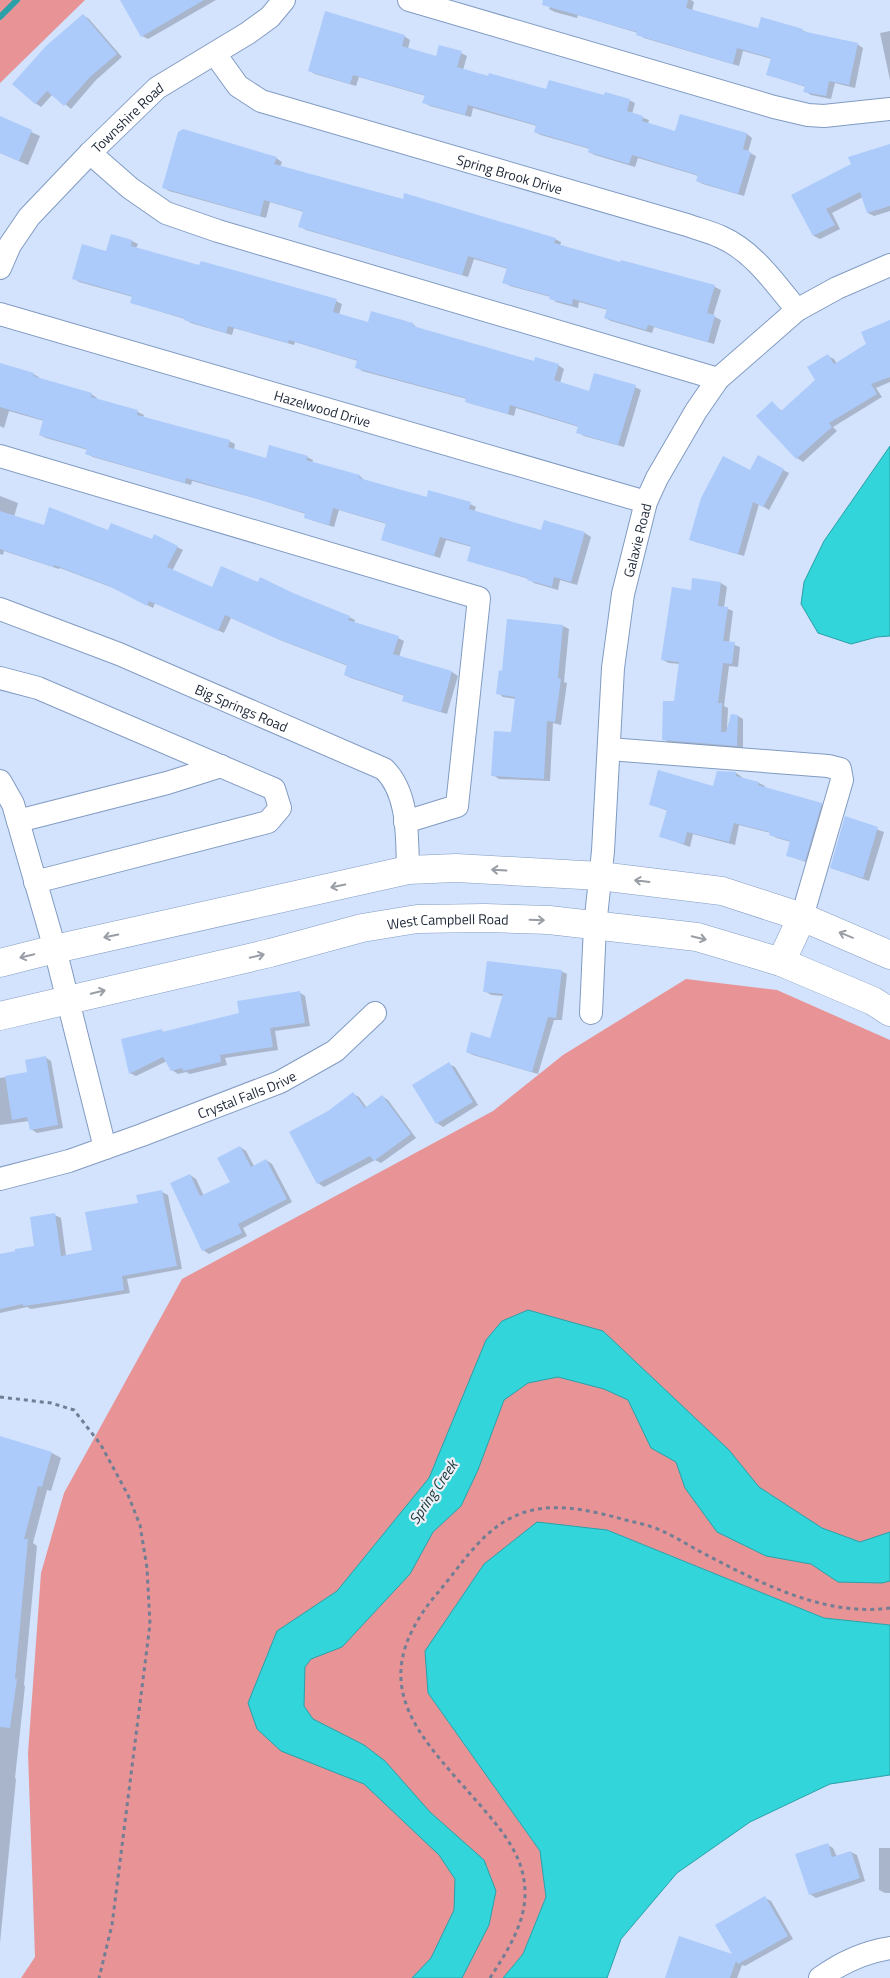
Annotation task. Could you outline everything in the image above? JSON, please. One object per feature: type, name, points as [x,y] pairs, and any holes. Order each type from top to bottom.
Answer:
[{"type":"main road","points":[[0,963],[408,870],[456,868],[600,876],[722,891],[802,917],[890,955]]},
{"type":"main road","points":[[782,962],[802,917]]},
{"type":"main road","name":"West Campbell Road","points":[[0,1016],[270,952],[362,928],[417,920],[540,920],[697,936],[782,962],[873,1002],[890,1012]]},
{"type":"street","name":"Townshire Road","points":[[0,268],[10,245],[30,217],[90,153],[157,88],[184,70],[215,54],[270,18],[284,0]]},
{"type":"street","points":[[408,0],[774,107],[808,115],[824,116],[890,109]]},
{"type":"street","name":"Spring Brook Drive","points":[[215,54],[238,86],[260,101],[678,222],[722,237],[748,254],[770,276],[797,310]]},
{"type":"street","points":[[90,153],[130,188],[166,213],[227,234],[718,379]]},
{"type":"street","name":"Galaxie Road","points":[[591,1012],[613,668],[623,594],[646,502],[657,478],[696,411],[718,379],[797,310],[837,288],[890,265]]},
{"type":"street","name":"Hazelwood Drive","points":[[0,314],[646,502]]},
{"type":"street","points":[[0,456],[478,598],[457,806],[405,822]]},
{"type":"street","name":"Big Springs Road","points":[[0,609],[119,654],[384,769],[394,779],[400,794],[405,822],[408,870]]},
{"type":"street","points":[[0,678],[38,688],[274,789],[280,808],[268,822],[36,882]]},
{"type":"street","points":[[609,749],[818,765],[840,769],[842,780],[802,917]]},
{"type":"street","points":[[18,821],[221,766]]},
{"type":"street","points":[[0,781],[13,804],[55,949],[66,1000],[104,1148]]},
{"type":"street","name":"Crystal Falls Drive","points":[[0,1179],[69,1161],[280,1082],[335,1051],[375,1013]]},
{"type":"street","points":[[820,1978],[836,1966],[869,1951],[890,1948]]},
{"type":"path","points":[[0,1398],[51,1403],[74,1410],[101,1445],[128,1494],[141,1534],[148,1577],[150,1624],[112,1925],[99,1978]]},
{"type":"path","points":[[490,1978],[510,1948],[523,1911],[525,1894],[522,1866],[513,1846],[422,1736],[405,1702],[400,1682],[404,1652],[409,1636],[422,1614],[482,1540],[506,1520],[531,1510],[560,1507],[594,1512],[655,1528],[735,1570],[789,1593],[830,1606],[859,1610],[890,1608]]},
{"type":"shaded area","points":[[0,0],[85,0],[0,83]]},
{"type":"shaded area","points":[[686,979],[777,990],[890,1040],[890,1625],[824,1618],[607,1530],[428,1693],[540,1851],[546,1897],[523,1954],[503,1978],[21,1978],[35,1957],[28,1753],[41,1573],[64,1493],[182,1279],[493,1111],[563,1055]]},
{"type":"water","points":[[890,446],[890,636],[877,637],[851,644],[818,633],[801,604],[804,582],[824,541]]},
{"type":"water","name":"Spring Creek","points":[[528,1310],[603,1331],[729,1450],[759,1487],[822,1528],[860,1542],[890,1532],[890,1581],[882,1583],[838,1582],[811,1564],[766,1556],[717,1532],[685,1488],[676,1462],[651,1448],[628,1400],[604,1389],[558,1377],[528,1383],[504,1400],[478,1470],[461,1506],[433,1532],[410,1574],[342,1647],[311,1659],[305,1667],[304,1706],[313,1719],[364,1745],[385,1761],[430,1812],[484,1860],[496,1891],[489,1925],[462,1978],[412,1978],[431,1958],[454,1910],[455,1879],[439,1855],[364,1784],[281,1751],[257,1729],[248,1703],[277,1631],[337,1591],[429,1478],[486,1340],[502,1321]]},
{"type":"water","points":[[537,1522],[607,1530],[824,1618],[890,1625],[890,1775],[830,1784],[750,1822],[677,1873],[621,1939],[607,1978],[503,1978],[523,1954],[546,1897],[540,1851],[428,1693],[425,1651],[484,1564]]},
{"type":"building","points":[[120,0],[204,0],[141,37]]},
{"type":"building","points":[[543,0],[688,0],[686,8],[758,28],[761,17],[803,29],[802,31],[858,43],[849,85],[829,81],[826,96],[803,92],[805,86],[766,75],[771,58],[737,48],[733,64],[636,35],[637,32],[542,5]]},
{"type":"building","points":[[325,11],[405,35],[402,46],[436,56],[439,45],[462,51],[457,67],[488,76],[489,73],[546,89],[549,80],[604,95],[605,92],[630,99],[627,111],[643,116],[642,121],[675,131],[680,114],[747,133],[743,149],[751,152],[738,194],[696,181],[698,175],[632,155],[629,164],[588,152],[589,148],[534,132],[536,125],[468,105],[465,115],[422,103],[425,95],[353,75],[350,84],[308,71]]},
{"type":"building","points":[[83,14],[117,54],[90,77],[64,106],[47,91],[35,104],[12,84],[46,46]]},
{"type":"building","points":[[0,116],[32,130],[19,161],[0,153]]},
{"type":"building","points":[[183,129],[277,157],[274,164],[403,199],[404,193],[556,238],[554,243],[620,262],[621,260],[715,285],[707,313],[715,315],[708,342],[648,325],[646,330],[604,318],[607,309],[573,299],[572,305],[549,299],[550,296],[502,283],[507,268],[468,256],[462,275],[298,227],[303,211],[264,200],[260,216],[162,188],[178,132]]},
{"type":"building","points":[[890,144],[890,206],[867,213],[860,192],[826,209],[835,225],[813,236],[791,195],[851,164],[848,157]]},
{"type":"building","points":[[111,234],[132,240],[131,246],[199,265],[201,261],[337,299],[333,312],[368,322],[371,311],[413,323],[413,326],[534,361],[535,357],[559,364],[554,380],[589,391],[594,373],[636,385],[618,445],[576,433],[578,426],[510,405],[508,414],[465,402],[466,398],[355,368],[357,360],[289,340],[288,343],[228,326],[226,333],[184,320],[184,318],[130,303],[132,296],[72,279],[82,244],[106,251]]},
{"type":"building","points":[[890,320],[890,377],[871,384],[877,394],[829,423],[832,427],[796,459],[756,416],[772,401],[781,411],[815,380],[807,367],[828,354],[834,364],[866,344],[861,332]]},
{"type":"building","points":[[0,363],[34,373],[33,376],[92,393],[91,397],[138,410],[137,415],[230,440],[228,447],[266,458],[269,445],[308,456],[306,460],[360,475],[359,478],[427,497],[428,490],[471,502],[469,509],[541,530],[544,520],[585,532],[571,582],[554,577],[552,587],[527,580],[528,578],[467,561],[471,546],[440,537],[434,556],[381,540],[386,523],[333,508],[329,525],[304,518],[305,513],[186,478],[185,483],[85,454],[87,449],[39,435],[43,420],[0,407]]},
{"type":"building","points":[[758,455],[784,469],[763,507],[753,502],[738,554],[689,540],[701,498],[723,456],[750,470]]},
{"type":"building","points":[[49,507],[108,530],[111,523],[152,539],[154,534],[178,546],[167,567],[212,587],[221,566],[258,582],[260,577],[293,593],[350,616],[348,620],[399,636],[393,654],[452,671],[441,712],[402,701],[404,695],[344,675],[347,665],[273,637],[225,615],[218,631],[149,601],[147,606],[109,586],[54,565],[53,567],[0,549],[0,511],[44,525]]},
{"type":"building","points":[[692,578],[721,582],[718,606],[728,607],[723,641],[735,642],[732,664],[723,663],[718,703],[722,703],[721,732],[726,732],[731,714],[738,715],[737,746],[662,740],[663,701],[674,701],[679,662],[661,660],[672,587],[691,590]]},
{"type":"building","points":[[507,619],[563,625],[558,678],[561,679],[555,722],[547,721],[544,779],[491,776],[494,731],[511,732],[515,697],[496,694],[499,670],[502,671]]},
{"type":"building","points":[[658,770],[713,786],[717,771],[736,772],[736,776],[759,782],[758,785],[822,803],[805,861],[786,856],[790,841],[769,835],[770,832],[734,823],[729,842],[687,832],[684,844],[659,837],[667,810],[649,805]]},
{"type":"building","points":[[845,816],[878,827],[863,878],[830,868]]},
{"type":"building","points":[[487,961],[562,970],[556,1018],[548,1017],[532,1072],[466,1052],[471,1032],[490,1038],[503,994],[483,992]]},
{"type":"building","points":[[300,991],[305,1023],[270,1028],[273,1047],[220,1055],[221,1062],[183,1071],[182,1068],[171,1071],[163,1057],[129,1074],[121,1039],[162,1029],[162,1032],[239,1013],[237,1001]]},
{"type":"building","points":[[46,1056],[58,1125],[30,1130],[27,1117],[12,1120],[5,1076],[27,1072],[25,1060]]},
{"type":"building","points":[[449,1062],[473,1102],[436,1124],[412,1085]]},
{"type":"building","points":[[353,1092],[365,1108],[382,1095],[411,1134],[374,1161],[370,1156],[317,1184],[289,1132],[328,1111]]},
{"type":"building","points":[[240,1146],[251,1167],[266,1159],[287,1199],[238,1224],[242,1233],[202,1251],[170,1183],[190,1174],[200,1196],[230,1182],[217,1158]]},
{"type":"building","points":[[162,1190],[177,1266],[122,1276],[124,1290],[0,1309],[0,1254],[34,1246],[30,1217],[55,1213],[61,1256],[92,1250],[85,1212],[138,1203],[136,1195]]},
{"type":"building","points":[[0,1436],[52,1452],[42,1487],[38,1486],[24,1539],[28,1539],[15,1679],[17,1679],[10,1728],[0,1727]]},
{"type":"building","points":[[828,1843],[832,1857],[851,1851],[860,1878],[809,1895],[795,1854]]},
{"type":"building","points":[[765,1896],[788,1936],[738,1964],[736,1961],[730,1978],[665,1978],[679,1936],[732,1954],[715,1925]]},
{"type":"waterway","points":[[0,17],[17,0]]}]
